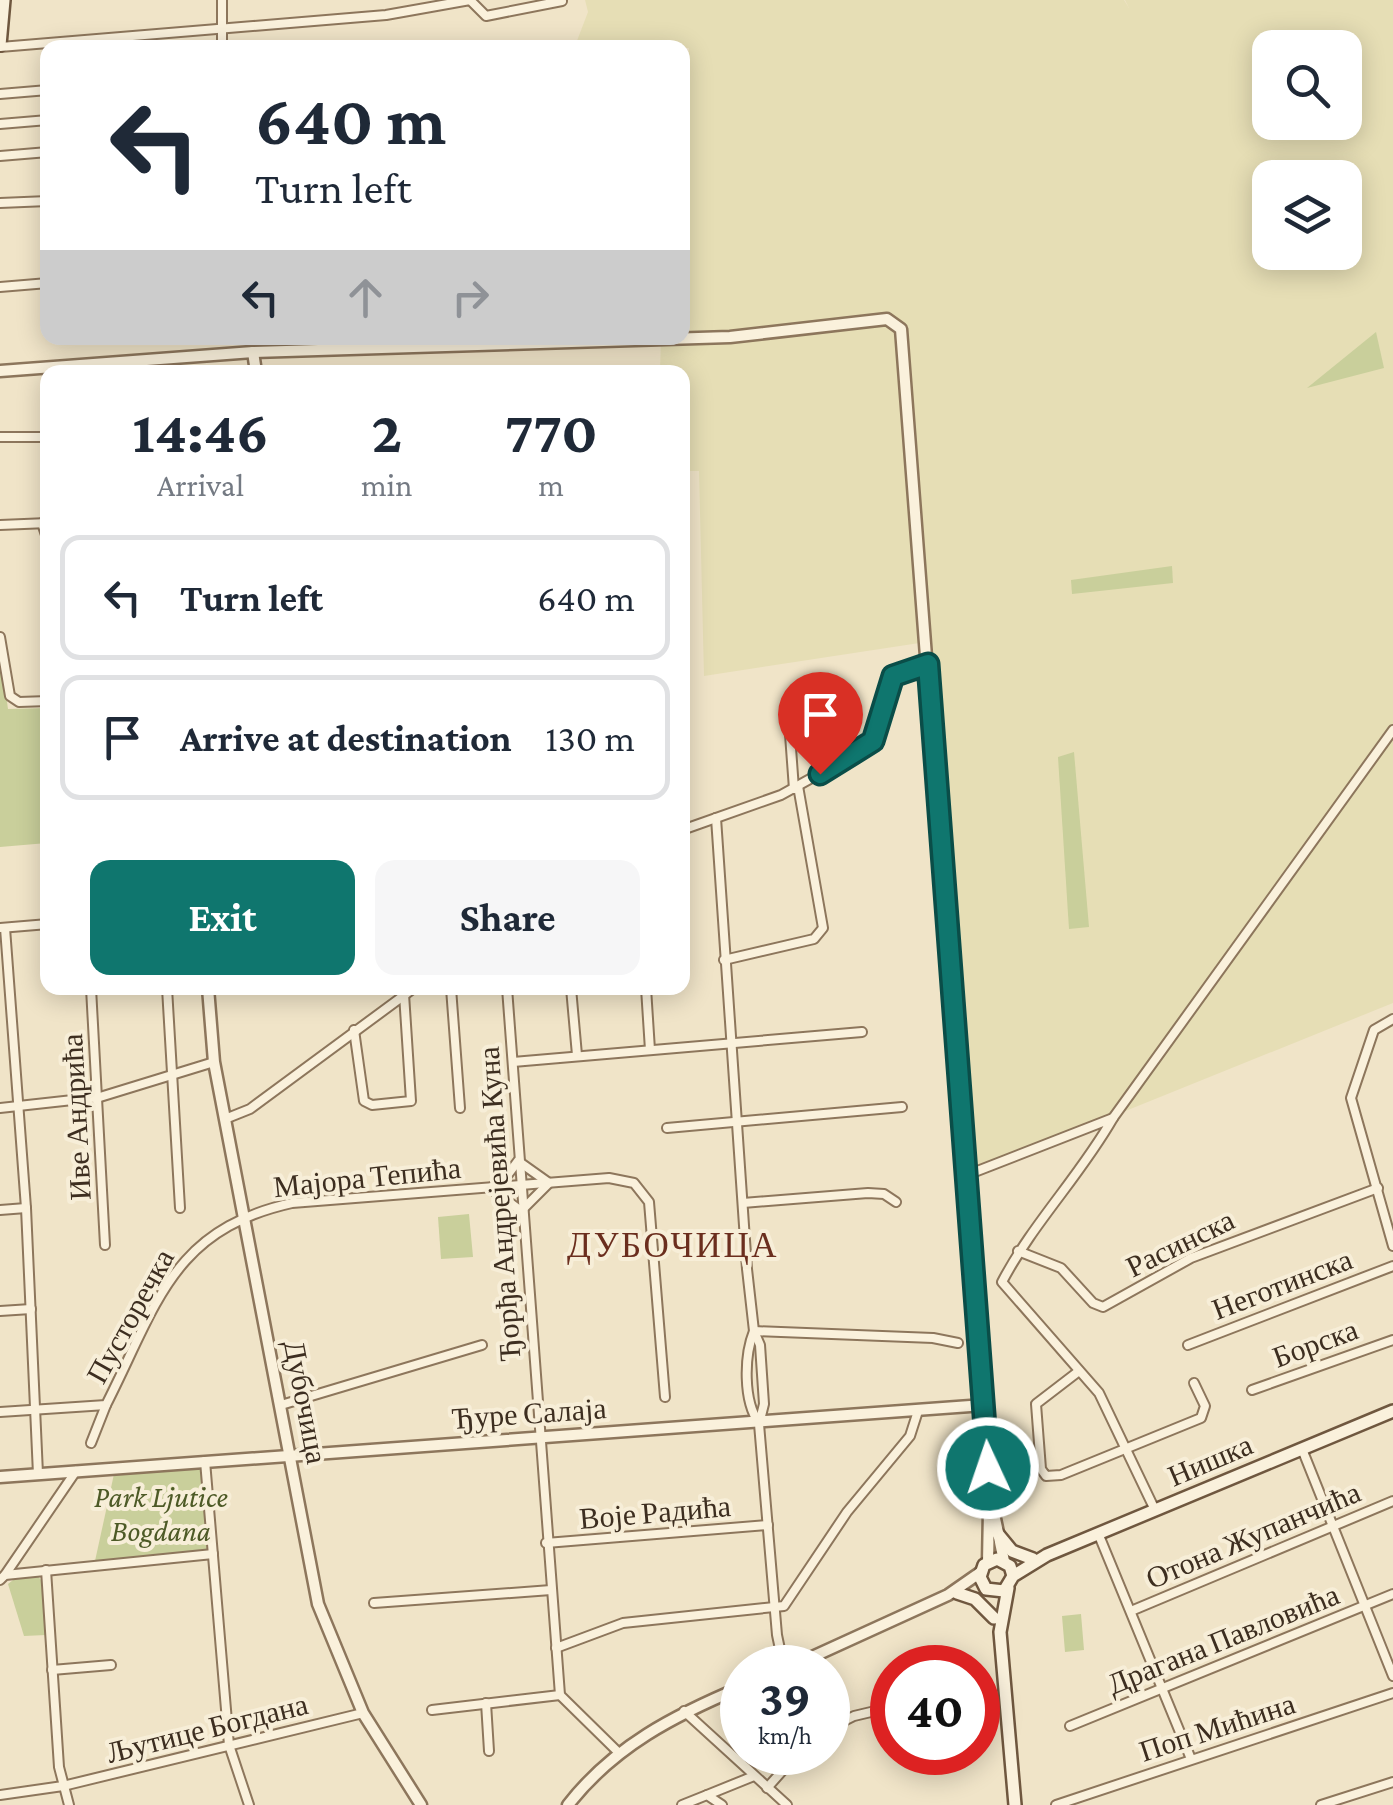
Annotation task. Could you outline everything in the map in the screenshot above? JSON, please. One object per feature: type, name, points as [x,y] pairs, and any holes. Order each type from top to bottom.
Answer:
[{"type":"main road","points":[[0,42],[4,0]]},
{"type":"main road","name":"Нишка","points":[[1047,1556],[1393,1411]]},
{"type":"main road","points":[[998,1534],[1012,1551],[1033,1559]]},
{"type":"main road","points":[[988,1590],[1033,1559],[1047,1556]]},
{"type":"main road","points":[[1000,1632],[984,1567],[1009,1573],[1047,1556]]},
{"type":"main road","points":[[1009,1573],[1000,1632],[1016,1805]]},
{"type":"main road","points":[[952,1594],[975,1599],[994,1618]]},
{"type":"street","points":[[222,0],[222,40]]},
{"type":"street","points":[[0,42],[386,15],[475,0],[486,16],[562,1]]},
{"type":"street","points":[[0,94],[40,91]]},
{"type":"street","points":[[0,124],[40,121]]},
{"type":"street","points":[[0,156],[40,153]]},
{"type":"street","points":[[0,203],[40,202]]},
{"type":"street","points":[[0,286],[40,284]]},
{"type":"street","points":[[690,337],[887,319],[895,322],[904,337],[990,1495],[1009,1573]]},
{"type":"street","points":[[252,345],[255,365]]},
{"type":"street","points":[[149,365],[253,352],[490,345]]},
{"type":"street","points":[[0,370],[40,369]]},
{"type":"street","points":[[0,438],[40,437]]},
{"type":"street","points":[[0,525],[40,523]]},
{"type":"street","points":[[0,637],[10,696],[19,702],[40,701]]},
{"type":"street","points":[[690,827],[796,788],[870,745],[893,676],[928,664]]},
{"type":"street","points":[[724,960],[814,939],[823,928],[796,788],[788,707]]},
{"type":"street","points":[[1156,1510],[1129,1448],[1099,1394],[1002,1282],[1018,1252],[1088,1162],[1113,1118],[1393,730]]},
{"type":"street","points":[[716,818],[754,1331],[748,1364],[750,1405],[759,1424],[775,1610],[782,1645]]},
{"type":"street","points":[[38,1474],[26,1208],[3,928],[40,925]]},
{"type":"street","name":"Иве Андрића","points":[[93,995],[104,1245]]},
{"type":"street","points":[[168,995],[180,1208]]},
{"type":"street","name":"Дубочица","points":[[209,995],[224,1119],[318,1604],[363,1714],[420,1805]]},
{"type":"street","points":[[224,1119],[250,1109],[403,995]]},
{"type":"street","points":[[354,1030],[364,1101],[372,1105],[411,1101],[404,995]]},
{"type":"street","points":[[452,995],[460,1108]]},
{"type":"street","name":"Ђорђа Андрејевића Куна","points":[[508,995],[537,1438],[560,1696]]},
{"type":"street","points":[[572,995],[576,1056]]},
{"type":"street","points":[[646,995],[650,1050]]},
{"type":"street","points":[[1393,1019],[1374,1030],[1352,1086],[1352,1113],[1393,1246]]},
{"type":"street","points":[[513,1062],[862,1032]]},
{"type":"street","points":[[0,1108],[100,1097],[214,1062]]},
{"type":"street","points":[[668,1128],[902,1107]]},
{"type":"street","points":[[967,1175],[1113,1118]]},
{"type":"street","points":[[518,1161],[549,1183],[522,1210],[490,1188],[503,1181],[518,1161]]},
{"type":"street","name":"Мајора Тепића","points":[[243,1216],[292,1203],[620,1178],[646,1194],[665,1397]]},
{"type":"street","name":"Расинска","points":[[1018,1252],[1061,1268],[1093,1303],[1103,1307],[1202,1253],[1378,1188]]},
{"type":"street","points":[[743,1203],[868,1193],[884,1194],[896,1202]]},
{"type":"street","points":[[0,1210],[26,1208]]},
{"type":"street","name":"Пусторечка","points":[[91,1442],[106,1405],[178,1269],[201,1241],[243,1216]]},
{"type":"street","name":"Неготинска","points":[[1188,1344],[1393,1266]]},
{"type":"street","points":[[0,1312],[31,1310]]},
{"type":"street","points":[[754,1331],[932,1338],[958,1343]]},
{"type":"street","name":"Борска","points":[[1252,1390],[1393,1340]]},
{"type":"street","points":[[281,1405],[482,1345]]},
{"type":"street","points":[[1079,1371],[1036,1404],[1044,1474],[1061,1475],[1205,1414],[1194,1383]]},
{"type":"street","name":"Ђуре Салаја","points":[[0,1477],[759,1424],[984,1404]]},
{"type":"street","name":"Пусторечка","points":[[0,1412],[106,1405]]},
{"type":"street","points":[[556,1648],[623,1623],[775,1610],[794,1596],[847,1512],[910,1436],[918,1411]]},
{"type":"street","points":[[1302,1449],[1393,1676]]},
{"type":"street","points":[[205,1461],[229,1746],[249,1805]]},
{"type":"street","points":[[3,1577],[76,1471]]},
{"type":"street","points":[[838,1645],[952,1594],[984,1567],[990,1495]]},
{"type":"street","name":"Отона Жупанчића","points":[[1131,1610],[1393,1501]]},
{"type":"street","name":"Воје Радића","points":[[546,1544],[768,1525]]},
{"type":"street","points":[[1098,1533],[1192,1759]]},
{"type":"street","points":[[3,1577],[212,1554]]},
{"type":"street","points":[[46,1570],[63,1786],[69,1805]]},
{"type":"street","points":[[374,1603],[551,1590]]},
{"type":"street","points":[[952,1594],[988,1590]]},
{"type":"street","name":"Драгана Павловића","points":[[1070,1726],[1393,1594]]},
{"type":"street","points":[[52,1670],[111,1665]]},
{"type":"street","name":"Поп Мићина","points":[[1056,1805],[1393,1693]]},
{"type":"street","points":[[432,1710],[560,1696],[618,1752]]},
{"type":"street","points":[[568,1805],[618,1752],[684,1712],[720,1696]]},
{"type":"street","points":[[486,1703],[489,1751]]},
{"type":"street","points":[[684,1712],[787,1805]]},
{"type":"street","name":"Љутице Богдана","points":[[0,1795],[63,1786],[363,1714]]},
{"type":"street","points":[[768,1788],[780,1775]]},
{"type":"street","points":[[682,1805],[754,1776]]},
{"type":"street","points":[[1321,1805],[1393,1782]]},
{"type":"street","points":[[707,1795],[722,1805]]},
{"type":"shaded area","points":[[585,0],[1124,0],[1129,8],[1125,0],[1393,0],[1393,1003],[967,1175],[926,642],[704,676],[699,471],[690,471],[690,365],[660,365],[661,345],[690,345],[690,40],[577,40],[588,12]]},
{"type":"green space","points":[[1376,332],[1384,368],[1307,388]]},
{"type":"green space","points":[[1172,566],[1173,583],[1072,594],[1071,580]]},
{"type":"green space","points":[[0,652],[8,709],[40,708],[40,844],[0,847]]},
{"type":"green space","points":[[1074,752],[1089,927],[1069,929],[1058,757]]},
{"type":"green space","points":[[469,1214],[473,1257],[441,1259],[438,1217]]},
{"type":"green space","name":"Park Ljutice Bogdana","points":[[202,1469],[209,1550],[95,1561],[114,1474]]},
{"type":"green space","points":[[36,1574],[41,1580],[46,1635],[24,1636],[8,1584],[17,1577]]},
{"type":"green space","points":[[1081,1614],[1084,1650],[1065,1652],[1062,1616]]},
{"type":"district","name":"ДУБОЧИЦА","points":[[673,1245]]},
{"type":"route","points":[[820,774],[873,741],[893,676],[928,664],[988,1468]]}]
